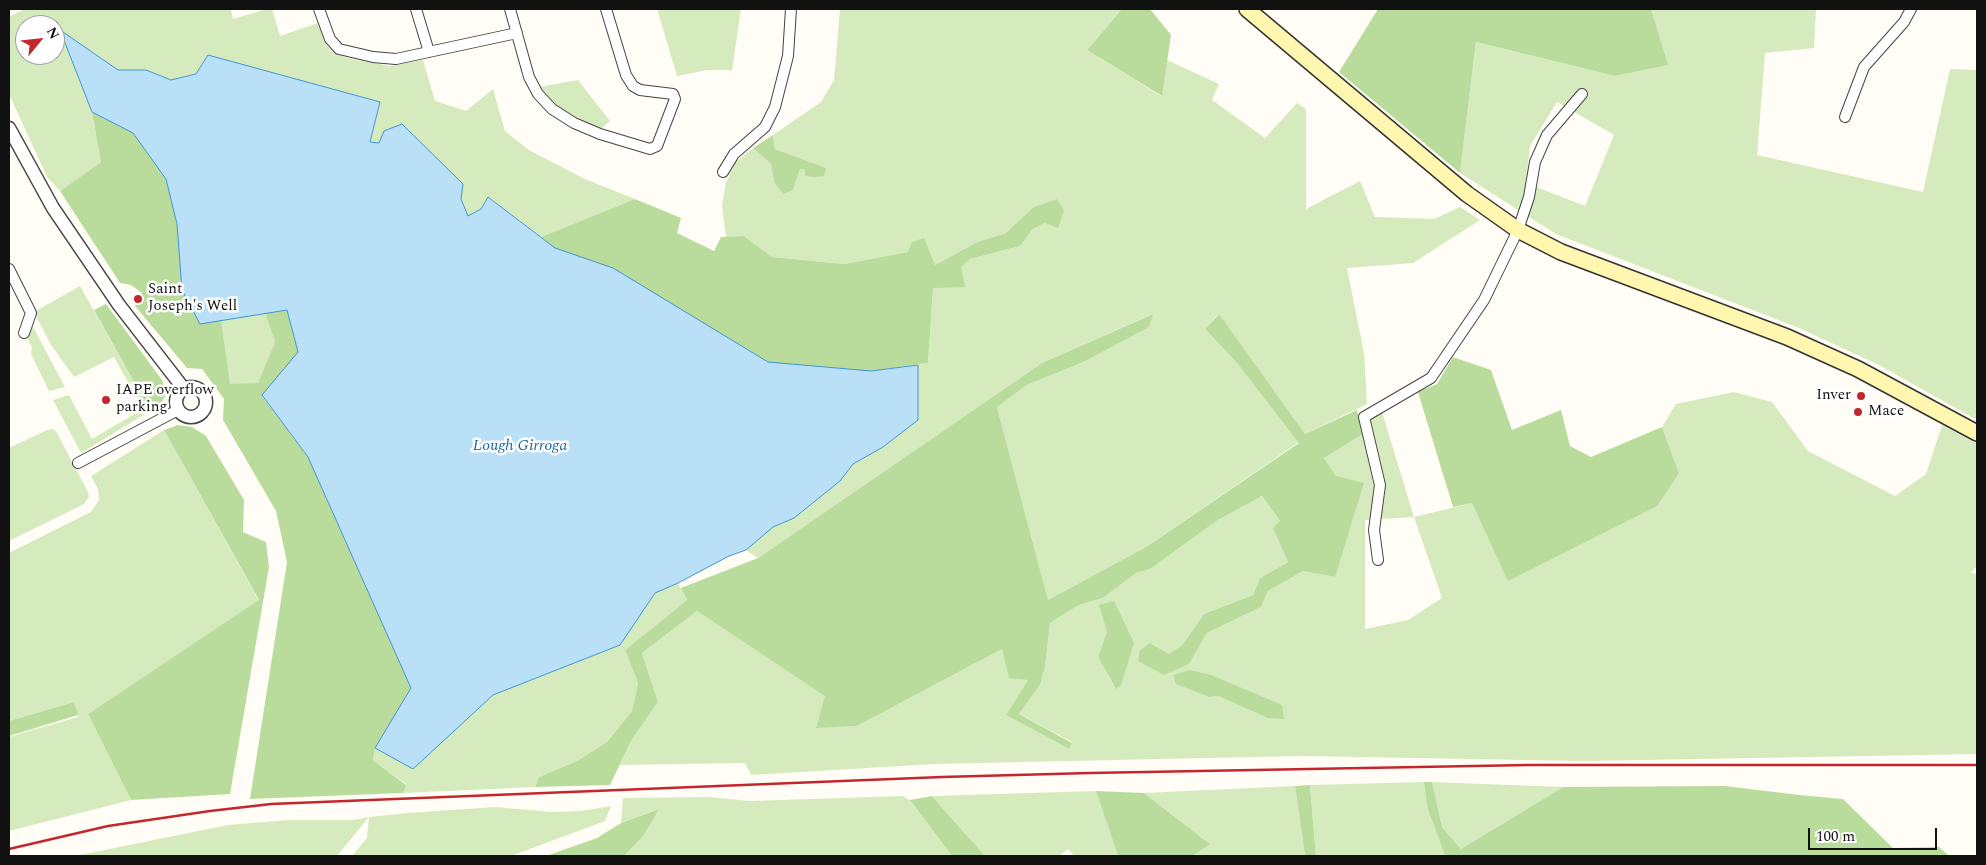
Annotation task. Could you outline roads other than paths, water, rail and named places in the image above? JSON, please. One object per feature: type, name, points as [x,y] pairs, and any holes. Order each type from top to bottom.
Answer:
[{"type":"main road","points":[[1246,9],[1467,194],[1518,230],[1561,252],[1787,337],[1858,369],[1977,433]]},
{"type":"street","points":[[319,9],[330,39],[339,49],[373,57],[396,59],[517,33]]},
{"type":"street","points":[[416,9],[429,52]]},
{"type":"street","points":[[510,9],[529,78],[538,94],[552,109],[574,123],[600,134],[641,148],[650,149],[657,146],[675,99],[672,94],[640,90],[633,86],[626,75],[606,9]]},
{"type":"street","points":[[723,172],[734,154],[765,127],[775,107],[788,56],[791,9]]},
{"type":"street","points":[[1844,117],[1864,67],[1904,22],[1911,9]]},
{"type":"street","points":[[1378,560],[1374,530],[1380,485],[1364,417],[1432,378],[1484,300],[1518,230],[1529,197],[1535,162],[1547,135],[1582,94]]},
{"type":"street","points":[[9,128],[53,208],[119,305],[184,389]]},
{"type":"street","points":[[9,269],[31,313],[24,333]]},
{"type":"street","points":[[194,386],[203,392],[207,399],[206,407],[200,415],[194,417],[186,416],[178,410],[177,397],[184,389],[194,386]]},
{"type":"street","points":[[78,463],[178,410]]},
{"type":"water","name":"Lough Girroga","points":[[65,33],[118,70],[146,70],[171,80],[196,74],[208,55],[380,102],[370,142],[379,143],[384,131],[402,124],[463,184],[461,199],[468,216],[481,209],[488,197],[555,248],[613,268],[768,362],[871,371],[918,365],[918,420],[883,447],[853,464],[840,481],[794,518],[773,527],[746,550],[729,556],[655,593],[620,645],[493,695],[413,769],[375,748],[411,688],[308,457],[262,395],[298,352],[287,310],[200,324],[182,290],[177,224],[166,179],[133,133],[92,112],[65,43]]},
{"type":"railway","points":[[9,849],[108,826],[271,804],[942,777],[1090,773],[1528,765],[1977,765]]},
{"type":"place","name":"Saint Joseph's Well","points":[[138,299]]},
{"type":"place","name":"Inver","points":[[1861,396]]},
{"type":"place","name":"IAPE overflow parking","points":[[106,400]]},
{"type":"place","name":"Mace","points":[[1858,412]]}]
